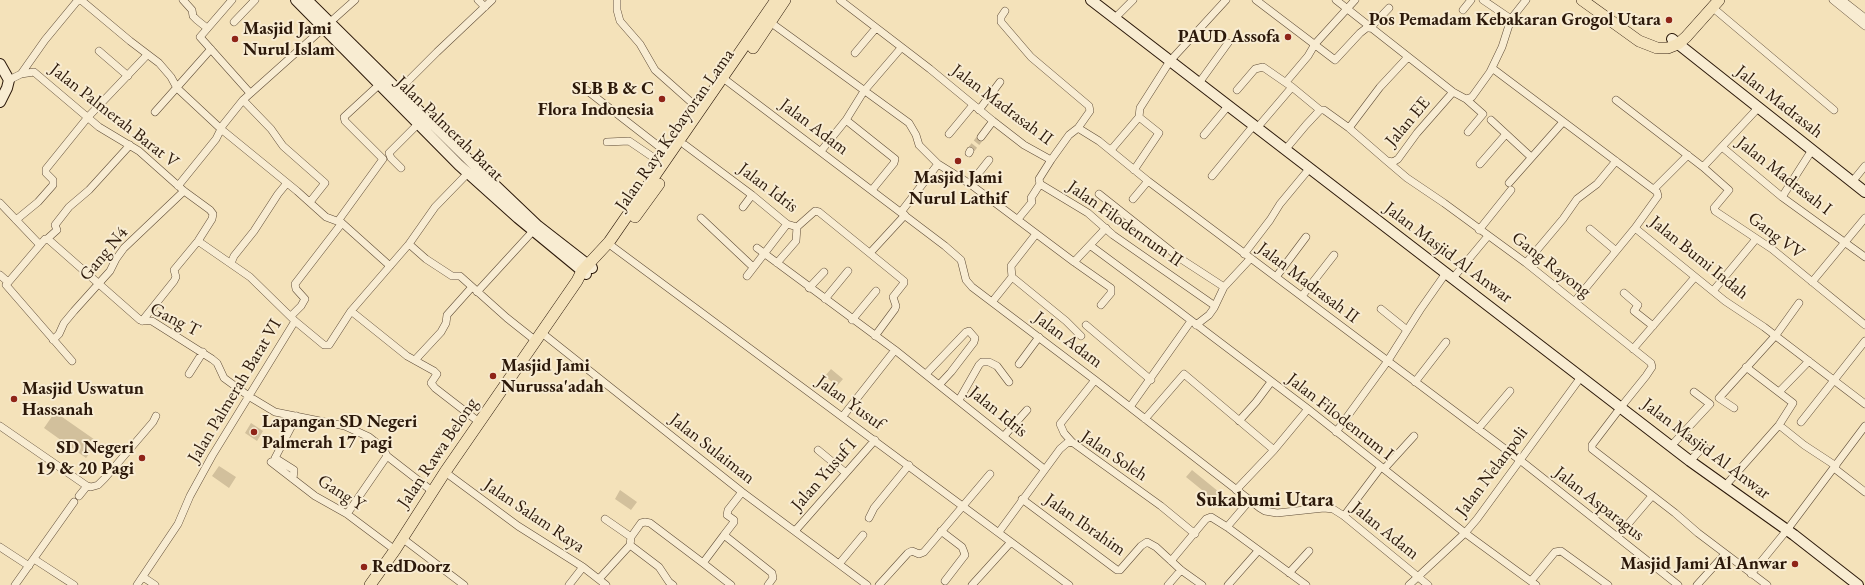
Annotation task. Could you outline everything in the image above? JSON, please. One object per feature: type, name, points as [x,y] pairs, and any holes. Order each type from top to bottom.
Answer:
[{"type":"main road","name":"Jalan Raya Kebayoran Lama","points":[[585,272],[613,247],[645,204],[685,145],[776,0]]},
{"type":"main road","name":"Jalan Raya Kebayoran Lama","points":[[585,272],[609,242],[700,110],[726,80],[785,0]]},
{"type":"main road","points":[[1582,0],[1639,41],[1657,48],[1668,48],[1714,2]]},
{"type":"main road","points":[[1594,0],[1642,36],[1659,42],[1675,42]]},
{"type":"main road","name":"Jalan Rawa Belong","points":[[370,585],[395,550],[432,491],[479,422],[585,272]]},
{"type":"street","points":[[183,0],[192,10],[197,20],[207,28]]},
{"type":"street","points":[[232,0],[200,37],[250,93]]},
{"type":"street","points":[[234,22],[255,0]]},
{"type":"street","name":"Jalan Palmerah Barat","points":[[296,0],[327,24]]},
{"type":"street","name":"Jalan Palmerah Barat","points":[[307,0],[327,24],[382,82],[538,226],[585,272]]},
{"type":"street","name":"Gang N4","points":[[53,340],[59,334],[64,323],[74,311],[100,284],[116,259],[128,244],[181,189],[216,139],[221,129],[243,100],[355,0]]},
{"type":"street","points":[[478,0],[485,7]]},
{"type":"street","points":[[395,94],[492,0]]},
{"type":"street","points":[[616,0],[620,21],[640,44],[655,70],[700,110]]},
{"type":"street","name":"Jalan Madrasah II","points":[[840,0],[930,69],[1024,145],[1051,160],[1069,135],[1078,128],[1090,111],[1089,106],[1031,57],[1001,22],[1001,17],[1005,11]]},
{"type":"street","name":"Jalan Masjid Al Anwar","points":[[1091,0],[1690,461],[1787,530],[1858,585]]},
{"type":"street","points":[[1115,18],[1133,0]]},
{"type":"street","points":[[1110,150],[1139,117],[1140,108],[1170,61],[1226,0]]},
{"type":"street","points":[[1256,0],[1337,60],[1360,33],[1370,27],[1389,8]]},
{"type":"street","points":[[1336,0],[1454,92]]},
{"type":"street","points":[[1212,176],[1256,127],[1289,85],[1316,44],[1355,0]]},
{"type":"street","points":[[1463,10],[1471,0]]},
{"type":"street","points":[[1483,0],[1511,19]]},
{"type":"street","points":[[1466,98],[1472,97],[1492,68],[1502,47],[1511,19],[1526,0]]},
{"type":"street","points":[[1833,0],[1865,26]]},
{"type":"street","points":[[1842,0],[1864,15]]},
{"type":"street","points":[[21,74],[45,40],[84,1],[147,55],[159,63],[166,70],[177,88],[221,129],[310,202],[326,217],[340,222],[390,266]]},
{"type":"street","points":[[1714,2],[1834,110]]},
{"type":"street","points":[[770,22],[909,123],[916,135],[919,145],[938,164],[970,184],[1110,288],[1111,293],[1101,305]]},
{"type":"street","points":[[855,53],[876,28]]},
{"type":"street","name":"Jalan Madrasah","points":[[1675,42],[1865,192]]},
{"type":"street","points":[[1199,83],[1228,43]]},
{"type":"street","points":[[821,151],[846,120],[864,91],[901,48]]},
{"type":"street","points":[[155,112],[211,49]]},
{"type":"street","points":[[99,51],[128,76]]},
{"type":"street","points":[[16,220],[38,202],[52,187],[54,182],[45,170],[88,117],[147,55]]},
{"type":"street","points":[[1349,128],[1380,87],[1408,57]]},
{"type":"street","points":[[0,64],[9,80],[0,102]]},
{"type":"street","name":"Jalan EE","points":[[1237,90],[1255,69],[1260,67],[1264,68],[1289,85],[1320,110],[1328,113],[1349,128],[1387,161],[1393,162],[1398,159],[1417,133],[1454,92],[1466,98],[1483,113],[1468,132]]},
{"type":"street","name":"Jalan Bumi Indah","points":[[1492,68],[1654,188],[1658,193],[1658,196],[1635,228],[1713,291],[1776,335],[1864,402]]},
{"type":"street","name":"Jalan Palmerah Barat V","points":[[9,80],[21,74],[34,72],[112,136],[139,151],[181,189],[210,210],[213,214],[212,219],[198,241]]},
{"type":"street","name":"Jalan Adam","points":[[726,80],[903,213],[961,260],[966,280],[972,287],[1096,380],[1266,512],[1304,511],[1328,508],[1344,516],[1428,585]]},
{"type":"street","points":[[382,82],[344,117],[345,121],[382,158],[382,162],[295,284],[296,289],[305,299],[293,318],[326,345],[328,344],[352,311],[409,244],[436,207],[468,173]]},
{"type":"street","points":[[979,110],[1000,82]]},
{"type":"street","points":[[585,89],[666,160]]},
{"type":"street","name":"Jalan Palmerah Barat","points":[[395,94],[418,124],[468,173],[533,231],[585,272]]},
{"type":"street","points":[[243,100],[271,129],[284,146],[325,183],[310,202]]},
{"type":"street","points":[[1616,100],[1704,167]]},
{"type":"street","points":[[949,134],[973,105]]},
{"type":"street","points":[[1204,135],[1228,106]]},
{"type":"street","points":[[1722,147],[1758,108]]},
{"type":"street","points":[[1285,150],[1320,110]]},
{"type":"street","points":[[1134,170],[1159,133],[1139,117]]},
{"type":"street","points":[[846,120],[895,159],[894,163],[872,190]]},
{"type":"street","points":[[1491,120],[1532,157]]},
{"type":"street","points":[[981,137],[993,121]]},
{"type":"street","points":[[1479,230],[1532,157],[1564,122]]},
{"type":"street","points":[[401,168],[391,158],[389,153],[418,124]]},
{"type":"street","name":"Jalan Madrasah II","points":[[1078,128],[1099,141],[1148,181],[1520,461]]},
{"type":"street","points":[[1480,164],[1506,134]]},
{"type":"street","points":[[607,142],[629,141],[666,160]]},
{"type":"street","points":[[72,361],[6,285],[44,239],[47,239],[57,230],[55,226],[69,207],[89,190],[130,145]]},
{"type":"street","name":"Jalan Idris","points":[[685,145],[752,195],[787,224],[797,226],[815,212],[819,212],[870,253],[904,283],[893,297],[896,306],[895,309],[875,336]]},
{"type":"street","name":"Jalan Madrasah I","points":[[1704,167],[1722,147],[1782,197],[1865,257]]},
{"type":"street","points":[[1782,197],[1812,150]]},
{"type":"street","points":[[1654,188],[1688,155]]},
{"type":"street","points":[[970,184],[989,160]]},
{"type":"street","name":"Jalan Filodenrum II","points":[[1051,160],[1039,179],[1040,184],[1088,213],[1106,228],[1215,306]]},
{"type":"street","name":"Gang Rayong","points":[[1387,161],[1407,178],[1526,263],[1651,363],[1652,367],[1621,407]]},
{"type":"street","points":[[1526,263],[1563,219],[1577,199],[1597,184],[1616,161]]},
{"type":"street","points":[[870,253],[903,213],[938,164]]},
{"type":"street","points":[[1852,182],[1865,166]]},
{"type":"street","name":"Gang VV","points":[[1704,167],[1729,190],[1714,210],[1772,249],[1865,325]]},
{"type":"street","points":[[1130,407],[1194,323],[1208,315],[1215,306],[1224,286],[1247,256],[1280,204],[1309,168]]},
{"type":"street","points":[[1133,199],[1148,181]]},
{"type":"street","points":[[230,263],[287,183]]},
{"type":"street","points":[[1018,219],[1032,202],[1031,198],[1040,184]]},
{"type":"street","points":[[1099,194],[1181,259],[1224,286]]},
{"type":"street","points":[[743,207],[752,195]]},
{"type":"street","points":[[0,203],[40,245]]},
{"type":"street","points":[[701,218],[753,267]]},
{"type":"street","points":[[1812,282],[1865,218]]},
{"type":"street","points":[[747,276],[787,224]]},
{"type":"street","points":[[777,263],[796,241],[797,226]]},
{"type":"street","points":[[1074,262],[1087,248],[1091,246],[1106,228]]},
{"type":"street","points":[[1574,301],[1615,250],[1635,228]]},
{"type":"street","points":[[1590,230],[1615,250]]},
{"type":"street","points":[[415,360],[442,332],[448,315],[533,231]]},
{"type":"street","points":[[1036,234],[1010,266],[1012,277],[1066,321],[1081,336]]},
{"type":"street","points":[[1336,432],[1387,362],[1407,330],[1449,276],[1488,236]]},
{"type":"street","points":[[1276,277],[1306,237]]},
{"type":"street","name":"Gang T","points":[[47,239],[142,321],[152,321],[203,352],[217,363],[224,378],[249,398],[275,412],[345,426],[369,437],[383,448],[387,456],[432,491]]},
{"type":"street","points":[[1713,291],[1756,239]]},
{"type":"street","points":[[142,321],[174,281],[176,277],[174,270],[198,241]]},
{"type":"street","name":"Jalan Palmerah Barat VI","points":[[137,585],[178,524],[190,496],[249,398],[293,318],[250,277],[198,241]]},
{"type":"street","points":[[409,244],[426,259],[452,276],[459,275],[475,289],[539,337]]},
{"type":"street","name":"Jalan Filodenrum I","points":[[1091,246],[1308,410],[1465,533],[1533,583]]},
{"type":"street","name":"Jalan Yusuf","points":[[613,247],[1070,585]]},
{"type":"street","name":"Jalan Idris","points":[[757,248],[926,374],[1044,469]]},
{"type":"street","points":[[1302,296],[1334,255]]},
{"type":"street","points":[[825,299],[848,270]]},
{"type":"street","points":[[809,288],[824,272]]},
{"type":"street","points":[[0,275],[8,282]]},
{"type":"street","points":[[992,302],[1012,277]]},
{"type":"street","points":[[1633,349],[1695,277]]},
{"type":"street","points":[[852,320],[876,291]]},
{"type":"street","points":[[1624,293],[1638,305],[1634,311],[1653,326]]},
{"type":"street","points":[[1734,408],[1719,398],[1776,335],[1799,303]]},
{"type":"street","points":[[1381,308],[1407,330]]},
{"type":"street","points":[[352,311],[386,341],[434,371],[437,374],[431,383],[435,388],[479,422]]},
{"type":"street","points":[[1086,325],[1151,380]]},
{"type":"street","points":[[926,374],[966,332],[969,331],[975,339],[951,372],[939,385]]},
{"type":"street","name":"Jalan Sulaiman","points":[[539,337],[611,390],[742,492],[867,585]]},
{"type":"street","points":[[1019,364],[1038,337]]},
{"type":"street","points":[[1801,422],[1865,341]]},
{"type":"street","points":[[956,342],[966,351]]},
{"type":"street","points":[[1415,382],[1446,342]]},
{"type":"street","points":[[843,416],[892,348]]},
{"type":"street","points":[[189,374],[203,352]]},
{"type":"street","points":[[1779,392],[1809,361]]},
{"type":"street","points":[[959,400],[982,362],[993,364],[1009,382]]},
{"type":"street","points":[[1724,486],[1779,425],[1793,403],[1746,367]]},
{"type":"street","points":[[1145,419],[1184,374],[1274,450]]},
{"type":"street","name":"Jalan Nelanpoli","points":[[1409,585],[1465,533],[1581,377]]},
{"type":"street","points":[[1072,442],[1064,433],[1060,424],[1096,380]]},
{"type":"street","points":[[1239,421],[1271,382]]},
{"type":"street","points":[[1478,429],[1510,391]]},
{"type":"street","points":[[1671,446],[1710,404],[1694,392]]},
{"type":"street","points":[[1621,407],[1592,445],[1592,449],[1725,554],[1767,585]]},
{"type":"street","points":[[1004,436],[1027,410]]},
{"type":"street","points":[[1236,490],[1274,450],[1308,410]]},
{"type":"street","points":[[0,426],[87,486],[91,487],[98,485],[151,425],[156,416]]},
{"type":"street","points":[[293,479],[294,470],[275,458],[297,416]]},
{"type":"street","points":[[1779,425],[1835,467],[1865,492]]},
{"type":"street","points":[[1751,574],[1787,530],[1865,426]]},
{"type":"street","points":[[1344,516],[1382,468],[1414,436]]},
{"type":"street","name":"Jalan Yusuf I","points":[[795,531],[875,440]]},
{"type":"street","name":"Jalan Soleh","points":[[999,532],[1044,469],[1063,446],[1072,442],[1161,506],[1194,534]]},
{"type":"street","points":[[1690,461],[1704,446]]},
{"type":"street","points":[[818,450],[846,473]]},
{"type":"street","points":[[347,514],[387,456]]},
{"type":"street","name":"Jalan Asparagus","points":[[1520,461],[1678,585]]},
{"type":"street","name":"Gang Y","points":[[271,462],[314,496],[347,514],[395,550]]},
{"type":"street","points":[[869,518],[874,508],[909,465]]},
{"type":"street","name":"Jalan Salam Raya","points":[[445,472],[518,526],[583,567],[606,585]]},
{"type":"street","points":[[880,585],[908,553],[912,551],[922,553],[990,474]]},
{"type":"street","points":[[15,585],[76,499],[87,486]]},
{"type":"street","points":[[703,563],[734,522],[734,520],[728,515],[728,510],[742,492]]},
{"type":"street","points":[[1617,537],[1652,496]]},
{"type":"street","name":"Jalan Ibrahim","points":[[1022,499],[1117,570],[1120,570],[1140,546],[1147,542],[1156,547],[1181,570],[1202,585]]},
{"type":"street","points":[[1227,527],[1250,500]]},
{"type":"street","points":[[1171,561],[1209,517],[1227,527],[1306,585]]},
{"type":"street","points":[[605,519],[631,537]]},
{"type":"street","points":[[599,579],[630,545],[631,537],[641,523],[650,523],[731,585]]},
{"type":"street","points":[[941,531],[962,547],[965,555],[945,581]]},
{"type":"street","points":[[724,535],[772,573],[773,578],[768,585]]},
{"type":"street","points":[[839,564],[863,536]]},
{"type":"street","points":[[402,538],[464,585]]},
{"type":"street","points":[[972,585],[1011,542]]},
{"type":"street","points":[[630,545],[659,567],[669,582],[673,585]]},
{"type":"street","points":[[0,547],[29,566]]},
{"type":"street","points":[[1228,585],[1258,551]]},
{"type":"street","points":[[1289,573],[1309,551]]},
{"type":"street","points":[[1533,583],[1555,552],[1561,551],[1608,585]]},
{"type":"street","points":[[1697,585],[1725,554]]},
{"type":"street","points":[[34,559],[74,585]]},
{"type":"street","points":[[569,585],[583,567]]},
{"type":"street","points":[[1168,585],[1181,570]]},
{"type":"street","points":[[143,577],[155,585]]},
{"type":"shaded area","points":[[831,369],[843,379],[837,386],[825,376]]},
{"type":"shaded area","points":[[55,412],[98,442],[86,458],[44,428]]},
{"type":"shaded area","name":"Lapangan SD Negeri Palmerah 17 pagi","points":[[251,423],[263,431],[257,441],[245,433]]},
{"type":"shaded area","points":[[219,466],[236,477],[229,488],[212,476]]},
{"type":"shaded area","points":[[1192,470],[1219,492],[1213,499],[1186,477]]},
{"type":"shaded area","points":[[620,490],[637,502],[631,510],[615,499]]},
{"type":"tunnel","points":[[970,151],[981,137]]},
{"type":"place","name":"Pos Pemadam Kebakaran Grogol Utara","points":[[1669,20]]},
{"type":"place","name":"PAUD Assofa","points":[[1288,37]]},
{"type":"place","name":"Masjid Jami Nurul Islam","points":[[235,39]]},
{"type":"place","name":"SLB B & C Flora Indonesia","points":[[662,99]]},
{"type":"place","name":"Masjid Jami Nurul Lathif","points":[[958,161]]},
{"type":"place","name":"Masjid Jami Nurussa'adah","points":[[493,376]]},
{"type":"place","name":"Masjid Uswatun Hassanah","points":[[14,399]]},
{"type":"place","name":"Lapangan SD Negeri Palmerah 17 pagi","points":[[254,432]]},
{"type":"place","name":"SD Negeri 19 & 20 Pagi","points":[[142,458]]},
{"type":"place","name":"Masjid Jami Al Anwar","points":[[1795,564]]},
{"type":"place","name":"RedDoorz","points":[[364,567]]},
{"type":"district","name":"Sukabumi Utara","points":[[1265,501]]}]
